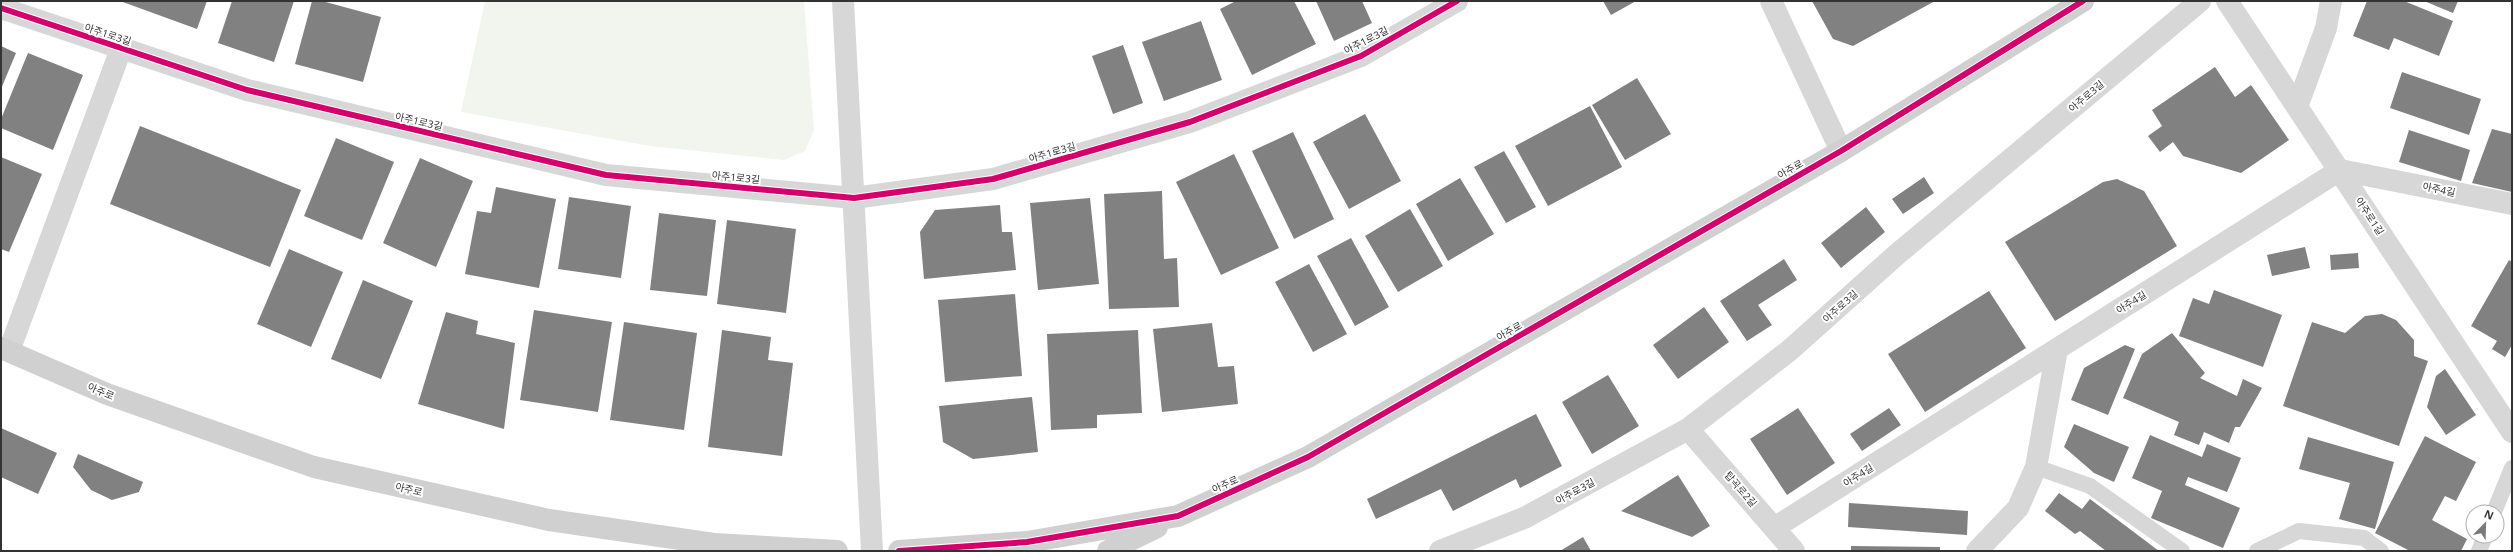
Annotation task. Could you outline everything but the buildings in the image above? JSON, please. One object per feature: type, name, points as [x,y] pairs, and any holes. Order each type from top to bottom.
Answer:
[{"type":"street","points":[[843,1],[872,551]]},
{"type":"street","name":"아주1로3길","points":[[1,8],[247,90],[606,174],[854,198],[993,180],[1190,122],[1361,56],[1457,1]]},
{"type":"street","points":[[1771,1],[1841,151]]},
{"type":"street","name":"아주로","points":[[899,551],[1027,542],[1178,516],[1308,458],[1841,151],[2082,1]]},
{"type":"street","name":"아주로3길","points":[[1440,551],[1524,518],[1688,428],[1790,350],[1895,256],[2200,1]]},
{"type":"street","name":"아주로1길","points":[[2227,1],[2512,432]]},
{"type":"street","points":[[2297,107],[2326,28],[2331,1]]},
{"type":"street","points":[[5,349],[121,49]]},
{"type":"street","name":"아주4길","points":[[1774,528],[2340,170],[2512,204]]},
{"type":"street","name":"아주로","points":[[5,349],[107,394],[314,467],[549,520],[714,544],[837,551]]},
{"type":"street","points":[[1977,551],[2018,508],[2036,467],[2057,349]]},
{"type":"street","name":"탑곡로2길","points":[[1688,428],[1794,551]]},
{"type":"street","points":[[1108,551],[1178,516]]},
{"type":"lane","points":[[2036,467],[2090,486],[2182,551]]},
{"type":"lane","points":[[2497,504],[2512,468]]},
{"type":"lane","points":[[2257,551],[2300,531],[2364,538],[2381,551]]},
{"type":"shaded area","points":[[485,1],[804,1],[814,130],[805,151],[784,160],[650,146],[461,112]]},
{"type":"cycle path","points":[[1,8],[247,90],[606,175],[854,198],[993,179],[1190,122],[1361,56],[1457,1]]},
{"type":"cycle path","points":[[899,551],[1027,542],[1178,516],[1308,457],[1841,151],[2083,1]]}]
